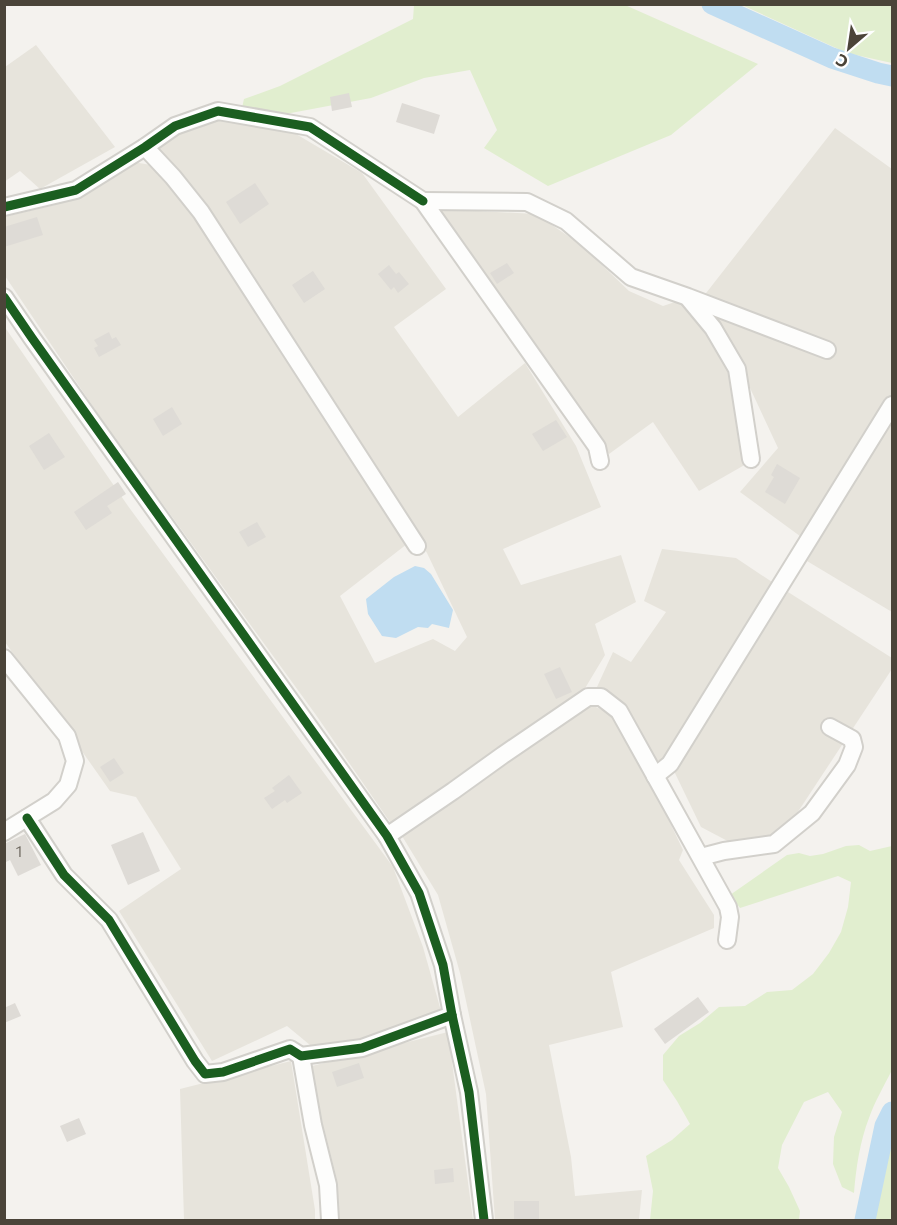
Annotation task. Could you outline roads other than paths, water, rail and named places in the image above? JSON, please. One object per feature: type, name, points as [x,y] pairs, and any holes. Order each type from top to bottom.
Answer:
[{"type":"street","points":[[4,207],[76,190],[174,126],[218,111],[310,127],[423,201],[597,447],[600,461]]},
{"type":"street","points":[[145,147],[201,212],[417,546]]},
{"type":"street","points":[[423,201],[527,201],[566,221],[631,277],[827,350]]},
{"type":"street","points":[[4,297],[387,836],[418,893],[443,965],[469,1092],[484,1221]]},
{"type":"street","points":[[688,297],[712,328],[737,369],[751,459]]},
{"type":"street","points":[[656,776],[670,764],[892,405]]},
{"type":"street","points":[[4,658],[68,736],[75,761],[68,785],[54,801],[4,832]]},
{"type":"street","points":[[387,836],[503,754],[588,698],[601,697],[619,711],[728,907],[730,917],[727,940]]},
{"type":"street","points":[[700,857],[774,844],[812,813],[847,765],[854,747],[852,739],[830,727]]},
{"type":"street","points":[[27,818],[64,875],[109,920],[195,1061],[206,1074],[223,1072],[290,1049],[301,1056],[362,1047],[452,1015]]},
{"type":"street","points":[[301,1056],[313,1125],[328,1185],[330,1221]]},
{"type":"water","points":[[415,566],[424,568],[431,574],[453,610],[449,628],[432,624],[428,628],[418,627],[396,638],[382,636],[368,614],[366,599],[394,577]]},
{"type":"waterway","points":[[712,4],[832,58],[892,76]]},
{"type":"waterway","points":[[865,1220],[885,1126],[892,1112]]}]
